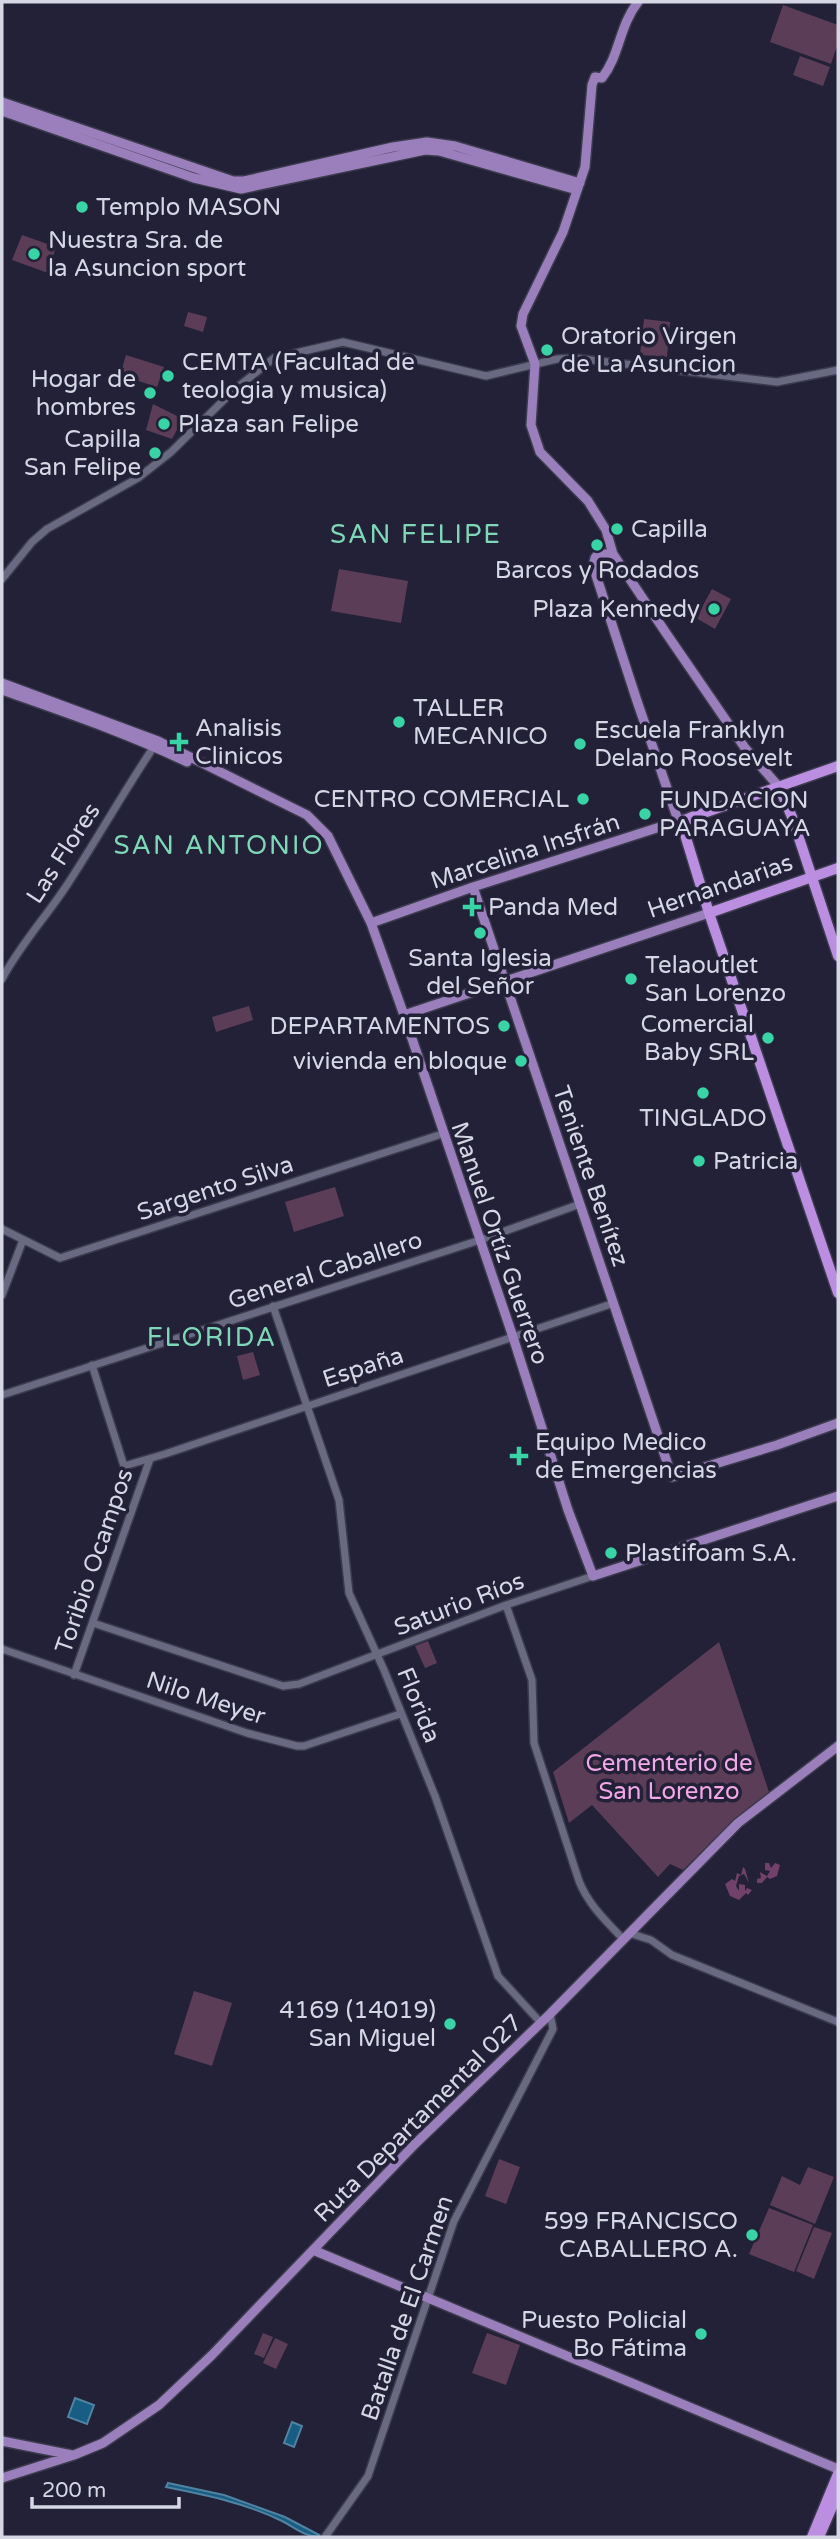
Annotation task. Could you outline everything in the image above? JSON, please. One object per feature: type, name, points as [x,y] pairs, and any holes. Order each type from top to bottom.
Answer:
[{"type":"highway","points":[[838,766],[692,817],[684,826],[684,837],[709,913],[838,1293]]},
{"type":"highway","points":[[779,787],[838,956]]},
{"type":"highway","name":"Hernandarias","points":[[709,913],[838,868]]},
{"type":"highway","points":[[811,2537],[838,2474]]},
{"type":"highway","points":[[819,2537],[838,2493]]},
{"type":"main road","points":[[638,2],[622,28],[608,71],[602,78],[595,77],[592,85],[589,138],[578,187],[563,232],[523,314],[522,326],[535,364],[531,425],[540,452],[588,501],[606,530],[613,554],[729,726],[779,787]]},
{"type":"main road","points":[[2,102],[214,175],[244,181],[427,142],[448,145],[578,187]]},
{"type":"main road","points":[[2,111],[194,178],[230,187],[241,188],[319,174],[425,150],[439,151],[578,187]]},
{"type":"main road","points":[[613,554],[598,554],[593,566],[636,701],[684,837]]},
{"type":"main road","points":[[2,683],[156,744]]},
{"type":"main road","points":[[2,690],[156,744]]},
{"type":"main road","name":"Manuel Ortíz Guerrero","points":[[156,744],[307,815],[328,836],[371,923],[404,1015],[442,1134],[513,1337],[541,1429],[593,1576]]},
{"type":"main road","name":"Marcelina Insfrán","points":[[371,923],[473,887],[692,817]]},
{"type":"main road","name":"Teniente Benítez","points":[[473,887],[673,1477],[778,1445],[838,1423]]},
{"type":"main road","name":"Hernandarias","points":[[404,1015],[709,913]]},
{"type":"main road","name":"Saturio Ríos","points":[[593,1576],[838,1496]]},
{"type":"main road","name":"Ruta Departamental 027","points":[[2,2478],[103,2443],[159,2405],[415,2144],[541,2023],[738,1823],[838,1746]]},
{"type":"main road","points":[[313,2250],[838,2469]]},
{"type":"main road","points":[[2,2441],[74,2455]]},
{"type":"street","points":[[2,579],[47,529],[138,478],[172,452],[234,390],[274,358],[343,342],[485,376],[573,358],[777,382],[838,370]]},
{"type":"street","name":"Las Flores","points":[[2,979],[15,954],[87,855],[156,744]]},
{"type":"street","name":"Sargento Silva","points":[[2,1229],[60,1258],[442,1134]]},
{"type":"street","name":"General Caballero","points":[[2,1395],[480,1240],[580,1204]]},
{"type":"street","points":[[2,1295],[23,1240]]},
{"type":"street","name":"España","points":[[92,1365],[124,1466],[614,1303]]},
{"type":"street","name":"Florida","points":[[273,1306],[342,1513],[349,1593],[435,1796],[498,1976],[541,2023]]},
{"type":"street","name":"Toribio Ocampos","points":[[74,1675],[150,1459]]},
{"type":"street","name":"Saturio Ríos","points":[[93,1623],[273,1685],[283,1686],[299,1684],[506,1605],[593,1576]]},
{"type":"street","points":[[506,1605],[532,1680],[534,1744],[579,1881],[593,1907],[626,1936],[651,1940],[672,1955],[838,2022]]},
{"type":"street","name":"Nilo Meyer","points":[[2,1649],[247,1733],[297,1746],[400,1714]]},
{"type":"street","name":"Batalla de El Carmen","points":[[325,2537],[368,2476],[454,2221],[553,2029],[550,2014]]},
{"type":"green space","points":[[783,5],[838,25],[838,43],[831,64],[770,42]]},
{"type":"green space","points":[[800,56],[830,67],[823,86],[793,75]]},
{"type":"green space","name":"Nuestra Sra. de la Asuncion sport","points":[[22,235],[56,247],[48,273],[12,260]]},
{"type":"green space","points":[[188,312],[207,317],[203,332],[184,326]]},
{"type":"green space","points":[[644,319],[670,322],[667,357],[640,355]]},
{"type":"green space","points":[[126,355],[164,367],[157,387],[120,375]]},
{"type":"green space","name":"Plaza san Felipe","points":[[153,404],[183,419],[172,439],[146,430]]},
{"type":"green space","points":[[339,569],[408,581],[401,623],[331,611]]},
{"type":"green space","name":"Plaza Kennedy","points":[[712,589],[731,599],[715,629],[696,618]]},
{"type":"green space","points":[[249,1006],[253,1020],[216,1032],[212,1017]]},
{"type":"green space","points":[[335,1187],[344,1216],[294,1232],[285,1202]]},
{"type":"green space","points":[[253,1352],[260,1375],[243,1380],[237,1356]]},
{"type":"green space","points":[[428,1641],[437,1663],[425,1668],[415,1646]]},
{"type":"green space","name":"Cementerio de San Lorenzo","points":[[719,1642],[769,1792],[735,1819],[683,1870],[670,1864],[658,1877],[592,1805],[569,1823],[553,1772]]},
{"type":"green space","points":[[194,1991],[232,2003],[212,2066],[174,2054]]},
{"type":"green space","points":[[499,2159],[520,2167],[506,2204],[485,2196]]},
{"type":"green space","points":[[808,2167],[834,2177],[815,2224],[770,2205],[782,2176],[800,2185]]},
{"type":"green space","points":[[769,2208],[813,2225],[794,2272],[749,2254]]},
{"type":"green space","points":[[814,2227],[832,2233],[814,2279],[796,2271]]},
{"type":"green space","points":[[263,2333],[273,2337],[264,2358],[254,2354]]},
{"type":"green space","points":[[487,2333],[520,2345],[506,2385],[472,2373]]},
{"type":"green space","points":[[275,2338],[288,2344],[276,2369],[263,2363]]},
{"type":"shaded area","points":[[765,1863],[769,1863],[771,1868],[775,1863],[780,1865],[777,1876],[770,1879],[767,1877],[762,1883],[757,1883],[757,1879],[761,1878],[760,1872],[767,1876],[770,1871],[765,1870]]},
{"type":"shaded area","points":[[743,1867],[749,1883],[744,1874],[739,1876],[736,1886],[739,1891],[739,1884],[745,1885],[745,1891],[747,1888],[752,1890],[739,1900],[730,1896],[725,1884],[732,1879],[735,1881],[737,1873],[741,1875]]},
{"type":"water","points":[[75,2398],[94,2405],[87,2424],[68,2417]]},
{"type":"water","points":[[292,2422],[302,2426],[294,2447],[284,2443]]},
{"type":"water","points":[[168,2483],[224,2495],[285,2517],[321,2536],[306,2534],[240,2504],[166,2487]]},
{"type":"place","name":"Templo MASON","points":[[82,207]]},
{"type":"place","name":"Nuestra Sra. de la Asuncion sport","points":[[34,254]]},
{"type":"place","name":"Oratorio Virgen de La Asuncion","points":[[547,350]]},
{"type":"place","name":"CEMTA (Facultad de teologia y musica)","points":[[168,376]]},
{"type":"place","name":"Hogar de hombres","points":[[150,393]]},
{"type":"place","name":"Plaza san Felipe","points":[[164,424]]},
{"type":"place","name":"Capilla San Felipe","points":[[155,453]]},
{"type":"place","name":"Capilla","points":[[617,529]]},
{"type":"place","name":"Barcos y Rodados","points":[[597,545]]},
{"type":"place","name":"Plaza Kennedy","points":[[714,609]]},
{"type":"place","name":"TALLER MECANICO","points":[[399,722]]},
{"type":"place","name":"Analisis Clinicos","points":[[179,742]]},
{"type":"place","name":"Escuela Franklyn Delano Roosevelt","points":[[580,744]]},
{"type":"place","name":"CENTRO COMERCIAL","points":[[583,799]]},
{"type":"place","name":"FUNDACION PARAGUAYA","points":[[645,814]]},
{"type":"place","name":"Panda Med","points":[[472,907]]},
{"type":"place","name":"Santa Iglesia del Señor","points":[[480,933]]},
{"type":"place","name":"Telaoutlet San Lorenzo","points":[[631,979]]},
{"type":"place","name":"DEPARTAMENTOS","points":[[504,1026]]},
{"type":"place","name":"Comercial Baby SRL","points":[[768,1038]]},
{"type":"place","name":"vivienda en bloque","points":[[521,1061]]},
{"type":"place","name":"TINGLADO","points":[[703,1093]]},
{"type":"place","name":"Patricia","points":[[699,1161]]},
{"type":"place","name":"Equipo Medico de Emergencias","points":[[519,1456]]},
{"type":"place","name":"Plastifoam S.A.","points":[[611,1553]]},
{"type":"place","name":"4169 (14019) San Miguel","points":[[450,2024]]},
{"type":"place","name":"599 FRANCISCO CABALLERO A.","points":[[752,2235]]},
{"type":"place","name":"Puesto Policial Bo Fátima","points":[[701,2334]]},
{"type":"district","name":"SAN FELIPE","points":[[416,534]]},
{"type":"district","name":"SAN ANTONIO","points":[[219,845]]},
{"type":"district","name":"FLORIDA","points":[[212,1337]]}]
